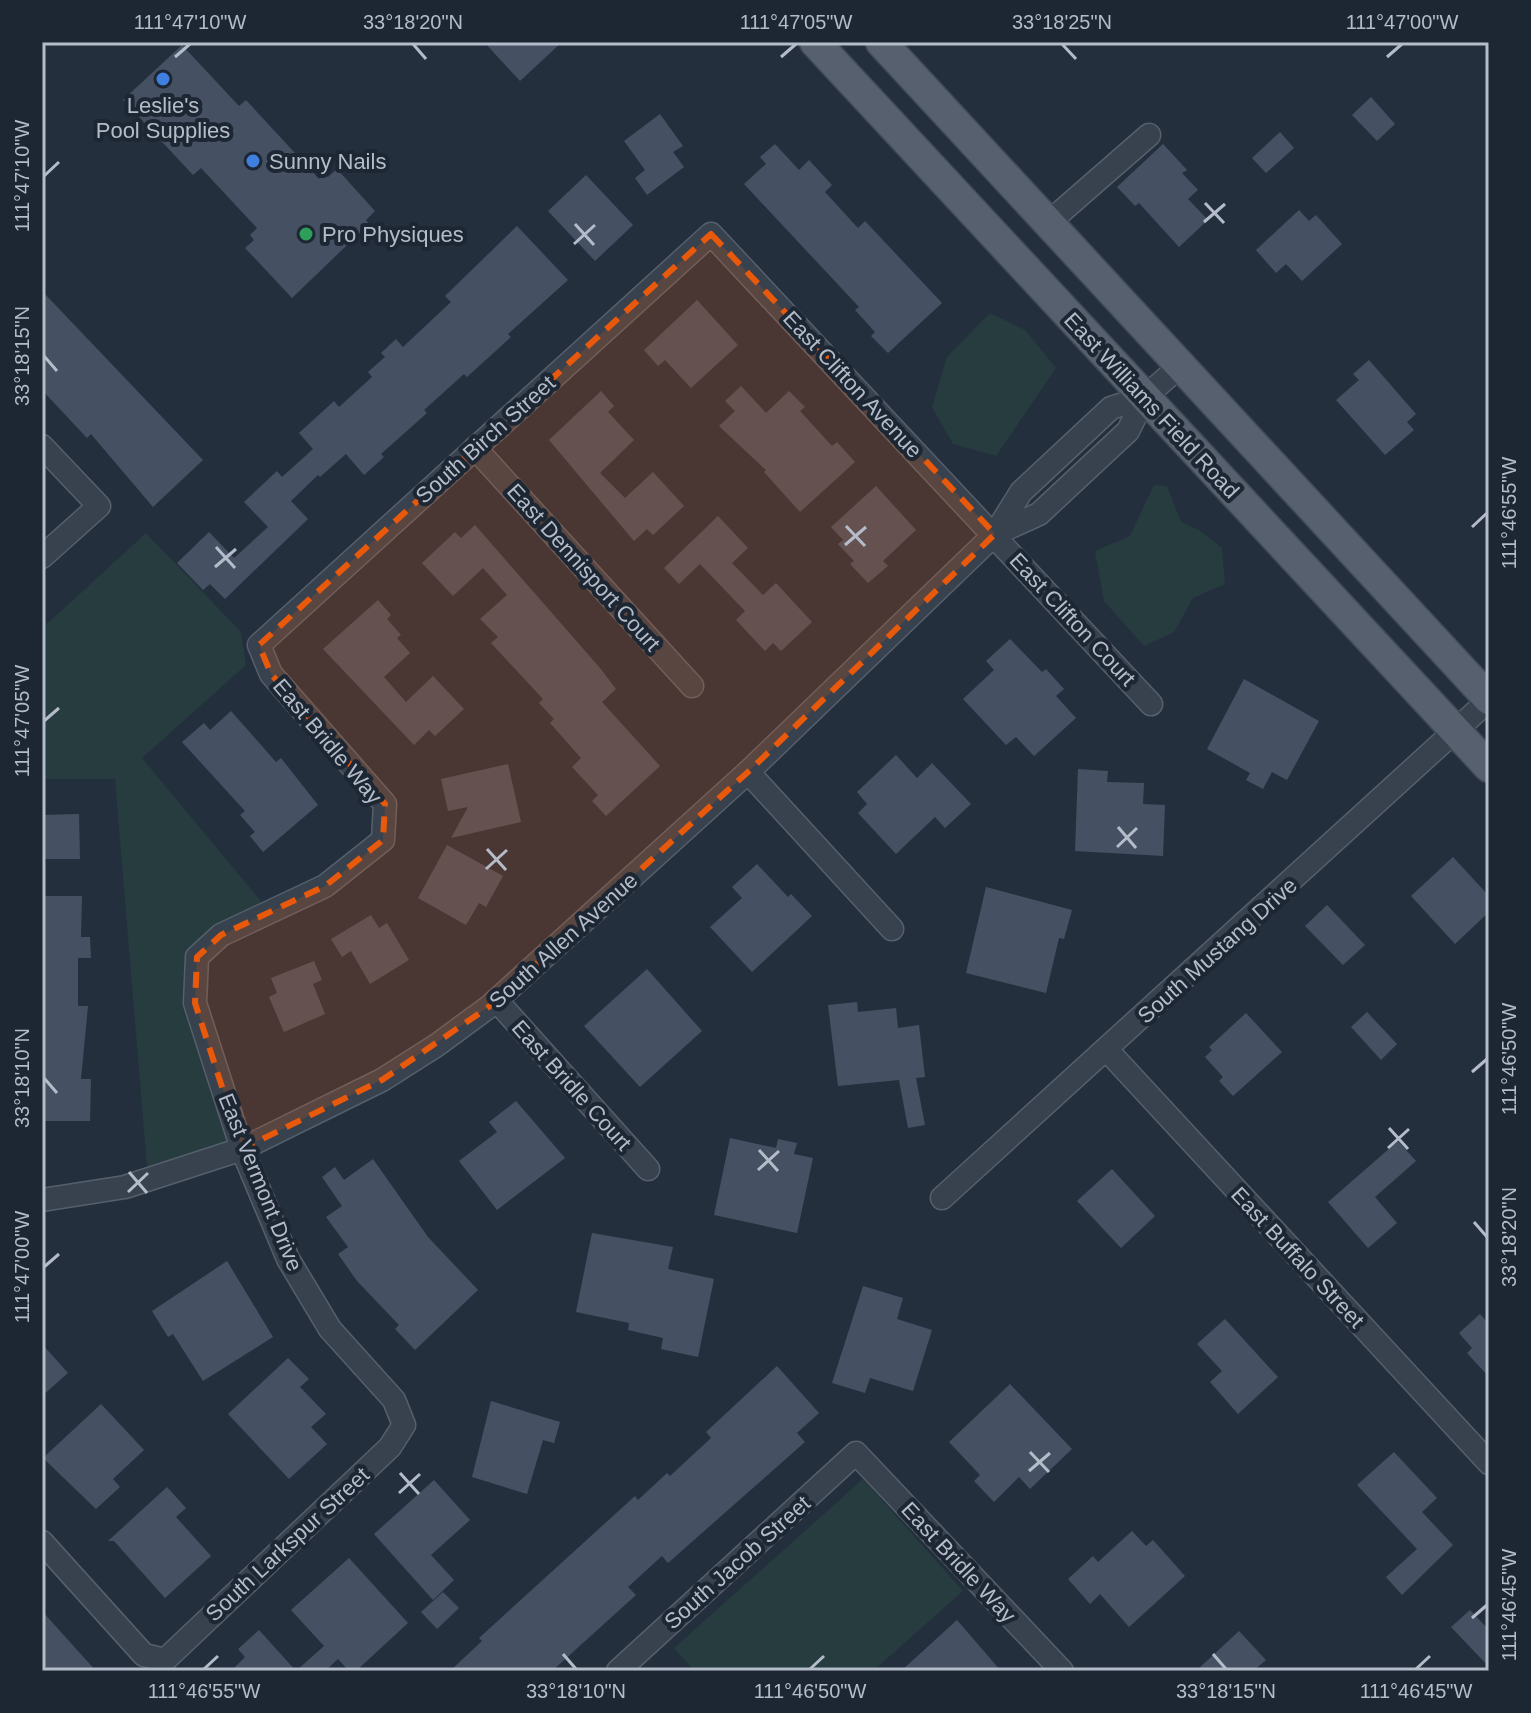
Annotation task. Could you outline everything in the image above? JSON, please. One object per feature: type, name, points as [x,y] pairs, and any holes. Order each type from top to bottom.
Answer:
[{"type":"main road","name":"East Williams Field Road","points":[[815,42],[1489,767]]},
{"type":"main road","name":"East Williams Field Road","points":[[881,42],[1489,700]]},
{"type":"street","points":[[1047,224],[1149,135]]},
{"type":"street","name":"South Birch Street","points":[[259,645],[711,234]]},
{"type":"street","name":"East Clifton Avenue","points":[[711,234],[995,534]]},
{"type":"street","name":"South Allen Avenue","points":[[42,1200],[125,1187],[242,1149],[382,1080],[497,1001],[748,772],[995,534],[1021,492],[1111,408],[1145,397],[1180,366]]},
{"type":"street","points":[[42,446],[99,506],[42,557]]},
{"type":"street","name":"East Dennisport Court","points":[[475,448],[692,686]]},
{"type":"street","name":"East Clifton Court","points":[[995,534],[1151,704]]},
{"type":"street","name":"East Bridle Way","points":[[197,957],[221,935],[325,886],[383,840],[385,804],[271,674],[259,645]]},
{"type":"street","name":"South Mustang Drive","points":[[942,1198],[1489,700]]},
{"type":"street","points":[[748,772],[892,929]]},
{"type":"street","name":"East Vermont Drive","points":[[197,957],[195,1003],[242,1149],[288,1259],[330,1329],[394,1400],[404,1425]]},
{"type":"street","name":"East Bridle Court","points":[[497,1001],[648,1169]]},
{"type":"street","name":"East Buffalo Street","points":[[1107,1050],[1489,1463]]},
{"type":"street","name":"South Larkspur Street","points":[[42,1542],[144,1655],[165,1660],[390,1447],[404,1425]]},
{"type":"street","name":"East Bridle Way","points":[[856,1453],[1062,1671]]},
{"type":"street","name":"South Jacob Street","points":[[629,1667],[856,1453]]},
{"type":"highlighted area","points":[[711,234],[995,534],[748,772],[490,1006],[382,1080],[242,1149],[195,1003],[197,957],[221,935],[325,886],[383,840],[385,804],[271,674],[259,645]]},
{"type":"green space","points":[[990,313],[1025,330],[1056,368],[996,456],[953,444],[932,407],[947,357]]},
{"type":"green space","points":[[1154,485],[1167,486],[1181,522],[1199,530],[1222,548],[1225,584],[1193,598],[1174,632],[1144,646],[1104,601],[1095,551],[1130,536]]},
{"type":"green space","points":[[146,533],[241,632],[246,665],[142,758],[270,912],[197,957],[195,1003],[242,1149],[148,1179],[115,779],[42,779],[42,624],[48,623]]},
{"type":"green space","points":[[863,1479],[963,1591],[873,1671],[694,1671],[674,1648]]},
{"type":"building","points":[[484,42],[562,42],[520,81]]},
{"type":"building","points":[[182,45],[239,106],[246,100],[319,179],[324,173],[328,177],[337,169],[375,211],[366,220],[369,224],[292,298],[245,248],[254,240],[250,235],[257,228],[201,168],[193,175],[123,100]]},
{"type":"building","points":[[1371,97],[1395,124],[1377,141],[1352,115]]},
{"type":"building","points":[[660,114],[683,146],[673,152],[684,167],[647,195],[635,178],[645,170],[624,141]]},
{"type":"building","points":[[1280,132],[1294,148],[1266,173],[1252,158]]},
{"type":"building","points":[[775,144],[799,170],[809,160],[832,185],[825,192],[858,228],[865,221],[942,303],[888,353],[871,336],[875,332],[855,310],[859,307],[744,184],[766,164],[760,157]]},
{"type":"building","points":[[1163,144],[1187,170],[1182,173],[1198,190],[1188,199],[1208,220],[1179,247],[1139,203],[1135,206],[1117,187]]},
{"type":"building","points":[[586,175],[633,225],[595,261],[548,211]]},
{"type":"building","points":[[1299,210],[1309,221],[1316,215],[1342,244],[1302,281],[1286,264],[1276,273],[1256,250]]},
{"type":"building","points":[[517,226],[568,280],[508,334],[511,337],[467,377],[464,374],[424,410],[427,413],[381,454],[384,457],[364,475],[346,454],[320,477],[318,475],[291,501],[308,519],[225,599],[210,584],[203,590],[177,563],[209,532],[234,558],[268,527],[244,502],[277,471],[282,477],[313,449],[299,433],[334,401],[339,407],[372,377],[368,372],[385,357],[381,353],[396,339],[403,347],[451,302],[445,296]]},
{"type":"building","points":[[42,291],[203,460],[153,507],[91,434],[87,438],[42,390]]},
{"type":"building","points":[[697,300],[738,345],[691,388],[665,360],[658,366],[644,350]]},
{"type":"building","points":[[1369,360],[1416,414],[1407,422],[1414,430],[1385,455],[1336,400],[1359,380],[1353,374]]},
{"type":"building","points":[[741,386],[766,413],[789,391],[805,407],[800,411],[832,446],[837,442],[855,462],[800,512],[764,472],[766,470],[719,426],[735,411],[725,401]]},
{"type":"building","points":[[601,391],[614,406],[608,412],[634,440],[600,473],[625,498],[653,472],[684,506],[653,535],[647,529],[634,541],[549,440]]},
{"type":"building","points":[[876,486],[916,530],[883,561],[888,566],[868,583],[850,564],[854,561],[838,544],[843,540],[831,527]]},
{"type":"building","points":[[718,516],[748,548],[732,563],[763,595],[776,583],[812,622],[781,651],[773,643],[765,651],[736,620],[745,611],[700,564],[679,584],[664,568]]},
{"type":"building","points":[[475,525],[600,668],[616,689],[602,702],[660,766],[606,816],[592,801],[598,795],[572,767],[581,758],[550,723],[554,719],[539,703],[543,699],[491,643],[498,637],[480,619],[507,595],[483,568],[453,596],[422,563],[455,532],[461,538]]},
{"type":"building","points":[[378,600],[391,615],[387,619],[401,635],[397,638],[410,653],[384,677],[406,702],[433,676],[464,709],[435,736],[429,730],[414,745],[323,649]]},
{"type":"building","points":[[1010,639],[1042,672],[1046,669],[1064,689],[1056,696],[1076,718],[1034,756],[1016,737],[1006,745],[963,699],[994,670],[986,661]]},
{"type":"building","points":[[1244,679],[1319,721],[1287,780],[1272,772],[1263,789],[1246,780],[1250,773],[1207,749]]},
{"type":"building","points":[[231,711],[276,762],[281,758],[318,805],[263,852],[250,836],[255,832],[240,815],[245,811],[182,742],[204,723],[210,730]]},
{"type":"building","points":[[896,755],[917,778],[932,763],[971,804],[945,828],[935,817],[896,854],[858,813],[867,804],[857,792]]},
{"type":"building","points":[[508,764],[521,822],[451,838],[468,807],[448,811],[441,779]]},
{"type":"building","points":[[1078,769],[1108,771],[1107,782],[1144,783],[1143,804],[1165,805],[1163,856],[1075,851]]},
{"type":"building","points":[[79,814],[80,859],[42,859],[42,815]]},
{"type":"building","points":[[447,845],[503,876],[486,907],[479,903],[466,925],[418,898]]},
{"type":"building","points":[[1453,857],[1489,896],[1489,912],[1455,944],[1411,896]]},
{"type":"building","points":[[757,864],[788,897],[791,894],[812,916],[752,972],[710,927],[742,898],[732,887]]},
{"type":"building","points":[[986,887],[1072,910],[1064,939],[1059,938],[1046,993],[966,973]]},
{"type":"building","points":[[42,896],[82,896],[81,937],[90,937],[91,958],[78,958],[78,1006],[88,1006],[81,1079],[91,1079],[90,1121],[42,1121]]},
{"type":"building","points":[[1327,905],[1365,945],[1343,965],[1305,926]]},
{"type":"building","points":[[371,915],[379,928],[387,923],[409,960],[370,984],[351,951],[342,957],[331,939]]},
{"type":"building","points":[[314,961],[322,980],[313,984],[325,1014],[284,1032],[269,997],[277,993],[271,978]]},
{"type":"building","points":[[647,969],[702,1031],[640,1087],[584,1026]]},
{"type":"building","points":[[857,1002],[858,1012],[896,1008],[898,1028],[919,1025],[925,1077],[916,1078],[925,1125],[908,1128],[899,1080],[838,1086],[828,1005]]},
{"type":"building","points":[[1367,1012],[1397,1044],[1381,1060],[1351,1027]]},
{"type":"building","points":[[1246,1013],[1282,1052],[1233,1096],[1219,1081],[1223,1077],[1205,1057],[1212,1050],[1209,1047]]},
{"type":"building","points":[[516,1101],[565,1158],[497,1210],[459,1161],[497,1132],[489,1122]]},
{"type":"building","points":[[730,1138],[776,1148],[778,1139],[797,1143],[794,1154],[813,1158],[797,1233],[714,1215]]},
{"type":"building","points":[[1398,1141],[1416,1161],[1375,1197],[1397,1223],[1368,1248],[1328,1202]]},
{"type":"building","points":[[373,1159],[428,1237],[478,1290],[415,1350],[395,1329],[399,1325],[357,1281],[338,1254],[348,1247],[326,1217],[342,1206],[322,1177],[335,1167],[344,1180]]},
{"type":"building","points":[[1112,1169],[1155,1216],[1121,1248],[1077,1201]]},
{"type":"building","points":[[592,1233],[673,1247],[668,1269],[714,1279],[698,1357],[661,1349],[663,1338],[628,1330],[629,1323],[576,1312]]},
{"type":"building","points":[[227,1261],[273,1337],[203,1381],[173,1334],[168,1337],[152,1311]]},
{"type":"building","points":[[863,1286],[903,1298],[897,1319],[932,1330],[913,1391],[870,1378],[865,1393],[832,1383]]},
{"type":"building","points":[[1480,1314],[1489,1324],[1489,1377],[1467,1353],[1472,1348],[1459,1333]]},
{"type":"building","points":[[1225,1319],[1278,1377],[1238,1414],[1210,1382],[1222,1371],[1197,1344]]},
{"type":"building","points":[[42,1344],[68,1373],[42,1396]]},
{"type":"building","points":[[288,1358],[309,1379],[300,1387],[326,1414],[311,1427],[327,1444],[289,1479],[228,1414]]},
{"type":"building","points":[[777,1366],[819,1413],[797,1433],[805,1442],[668,1563],[662,1556],[628,1587],[636,1595],[552,1671],[450,1671],[482,1641],[479,1638],[635,1496],[638,1500],[667,1473],[670,1476],[711,1438],[706,1432]]},
{"type":"building","points":[[1010,1384],[1072,1449],[1030,1489],[1019,1477],[994,1502],[974,1481],[980,1475],[949,1442]]},
{"type":"building","points":[[491,1401],[560,1422],[554,1443],[543,1440],[527,1494],[472,1477]]},
{"type":"building","points":[[101,1404],[144,1450],[113,1479],[120,1487],[96,1509],[43,1458]]},
{"type":"building","points":[[1394,1452],[1437,1498],[1422,1512],[1453,1545],[1402,1595],[1386,1577],[1417,1549],[1357,1485]]},
{"type":"building","points":[[434,1480],[470,1520],[431,1555],[454,1580],[433,1600],[374,1534]]},
{"type":"building","points":[[167,1487],[186,1508],[176,1517],[211,1556],[165,1598],[114,1541],[108,1541]]},
{"type":"building","points":[[1132,1531],[1146,1546],[1153,1540],[1185,1576],[1129,1627],[1100,1594],[1090,1604],[1068,1579],[1093,1556],[1098,1562]]},
{"type":"building","points":[[349,1558],[408,1623],[356,1671],[349,1671],[338,1659],[325,1671],[296,1671],[324,1646],[291,1610]]},
{"type":"building","points":[[443,1592],[459,1608],[437,1629],[421,1612]]},
{"type":"building","points":[[1470,1610],[1489,1630],[1489,1667],[1451,1627]]},
{"type":"building","points":[[42,1611],[96,1671],[42,1671]]},
{"type":"building","points":[[957,1620],[1001,1671],[901,1671]]},
{"type":"building","points":[[259,1630],[296,1671],[231,1671],[245,1657],[238,1649]]},
{"type":"building","points":[[1239,1631],[1266,1660],[1253,1671],[1196,1671]]},
{"type":"place","name":"Leslie's Pool Supplies","points":[[163,79]]},
{"type":"place","name":"Sunny Nails","points":[[253,161]]},
{"type":"place","name":"Pro Physiques","points":[[306,234]]}]
